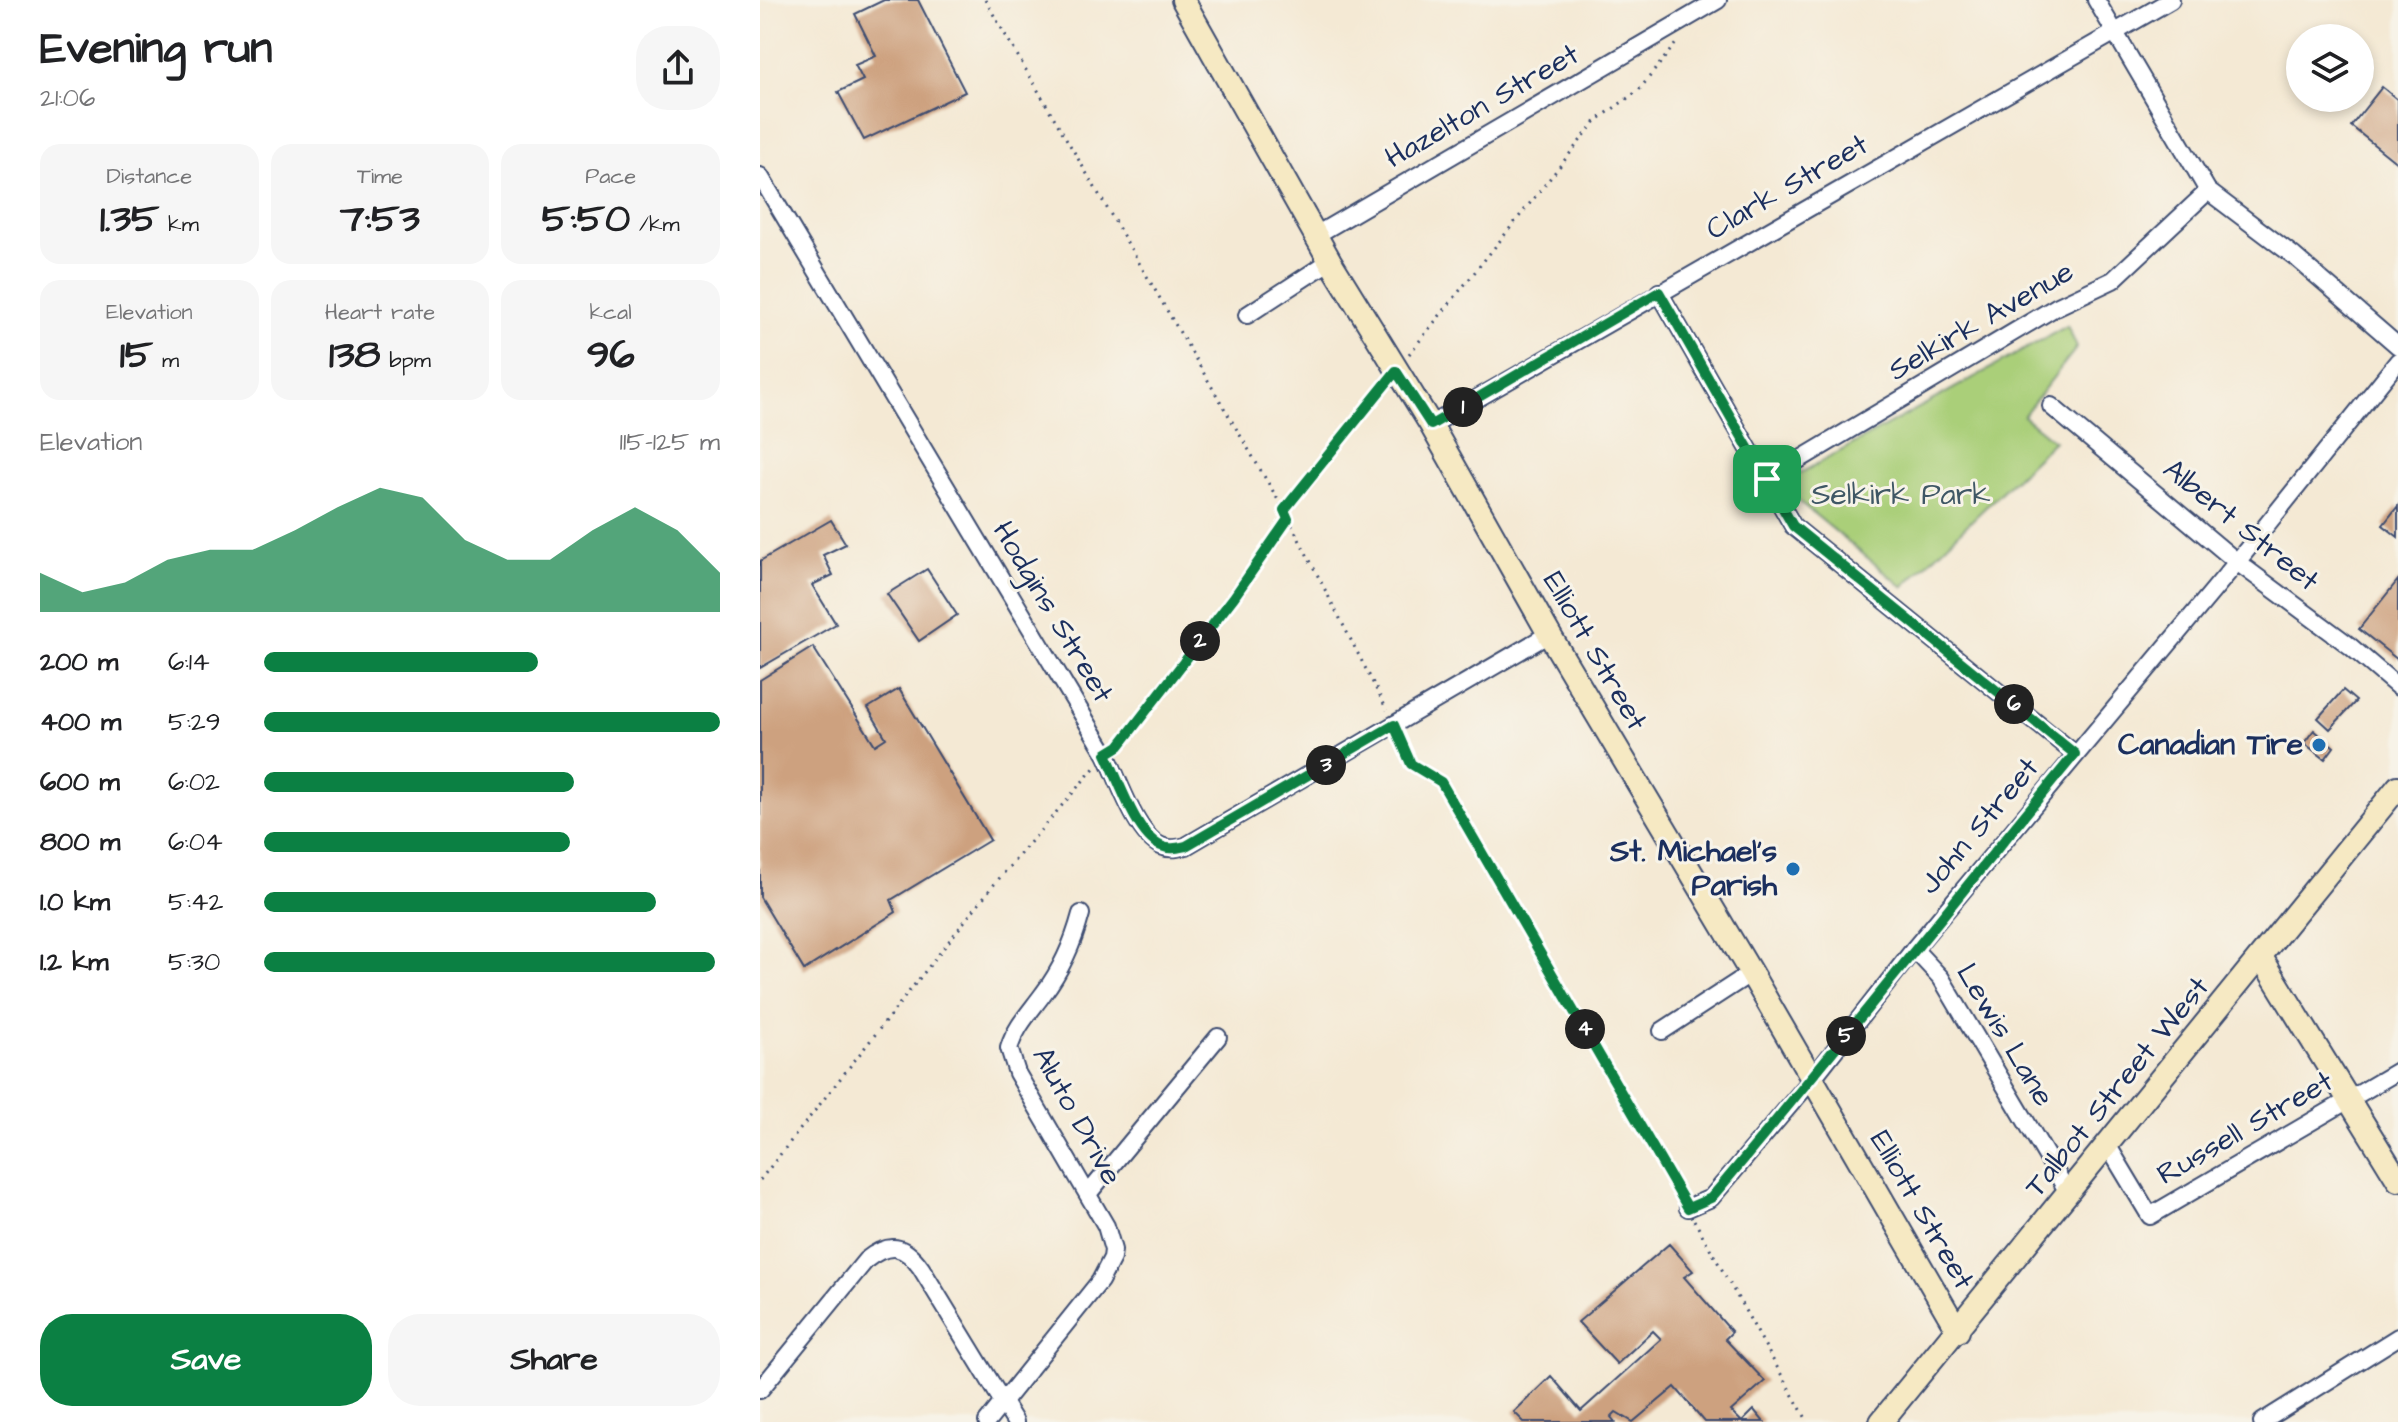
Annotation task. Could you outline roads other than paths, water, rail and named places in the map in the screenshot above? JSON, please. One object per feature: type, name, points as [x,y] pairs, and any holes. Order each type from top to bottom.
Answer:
[{"type":"street","name":"Elliott Street","points":[[1183,0],[1330,261],[1431,425],[1549,634],[1751,973],[1958,1331]]},
{"type":"street","name":"Hazelton Street","points":[[1316,235],[1718,0]]},
{"type":"street","points":[[2096,0],[2208,191],[2294,256],[2398,346]]},
{"type":"street","name":"Clark Street","points":[[1431,425],[2171,0]]},
{"type":"street","name":"Hodgins Street","points":[[760,176],[1106,754],[1135,816],[1158,845],[1171,849],[1186,846],[1549,634]]},
{"type":"street","name":"Selkirk Avenue","points":[[1767,479],[2056,307],[2113,280],[2208,191]]},
{"type":"street","points":[[1247,315],[1330,261]]},
{"type":"street","points":[[1659,292],[1793,526],[2075,754]]},
{"type":"street","name":"John Street","points":[[1688,1208],[1711,1198],[1812,1079],[1914,949],[2237,562],[2398,361]]},
{"type":"street","name":"Albert Street","points":[[2051,406],[2237,562],[2350,646],[2398,687]]},
{"type":"street","name":"Talbot Street West","points":[[1881,1422],[2398,787]]},
{"type":"street","name":"Aluto Drive","points":[[1003,1402],[1083,1305],[1112,1258],[1113,1250],[1106,1226],[1017,1073],[1009,1048],[1020,1023],[1062,967],[1081,914]]},
{"type":"street","name":"Lewis Lane","points":[[1914,949],[1941,978],[2069,1194]]},
{"type":"street","points":[[2261,957],[2398,1180]]},
{"type":"street","points":[[1662,1031],[1751,973]]},
{"type":"street","points":[[1088,1194],[1218,1037]]},
{"type":"street","name":"Russell Street","points":[[2108,1146],[2150,1216],[2398,1071]]},
{"type":"street","points":[[760,1390],[866,1260],[887,1248],[901,1248],[912,1256],[1015,1422]]},
{"type":"street","points":[[2262,1422],[2398,1337]]},
{"type":"street","points":[[987,1422],[1003,1402]]},
{"type":"place","name":"Canadian Tire","points":[[2319,745]]},
{"type":"place","name":"St. Michael's Parish","points":[[1793,869]]},
{"type":"park label","name":"Selkirk Park","points":[[1901,495]]}]
